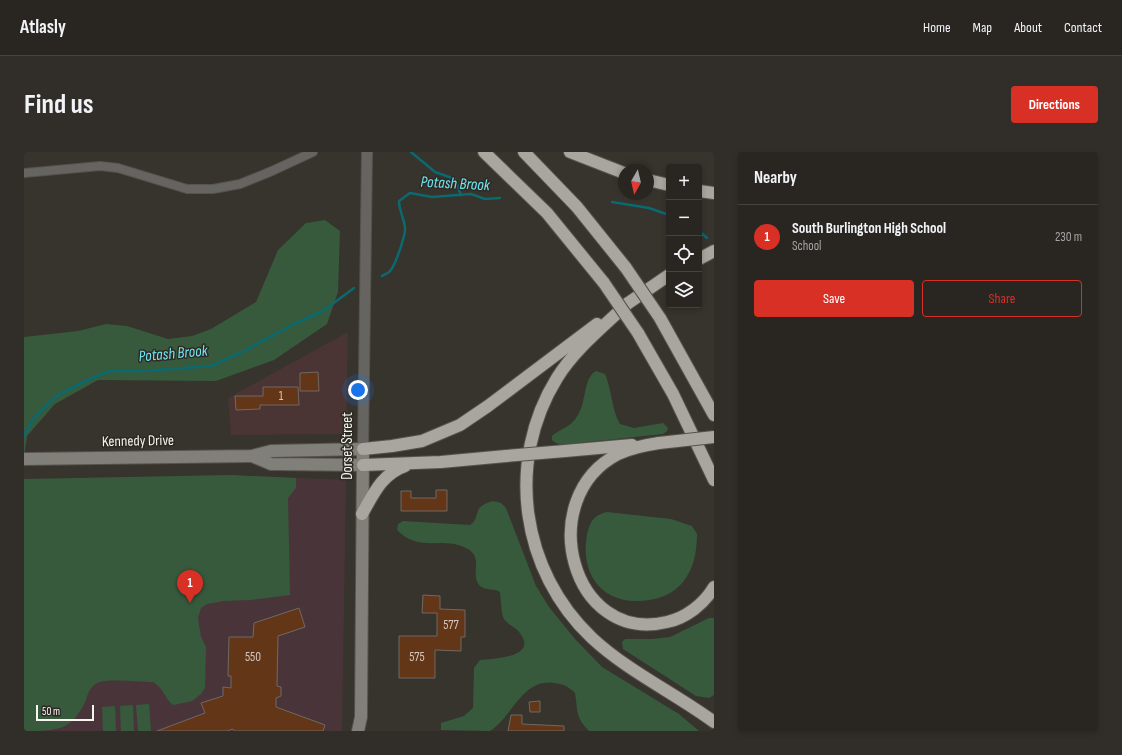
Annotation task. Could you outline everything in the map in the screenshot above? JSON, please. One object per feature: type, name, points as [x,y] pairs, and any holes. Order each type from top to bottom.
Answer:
[{"type":"highway","points":[[484,152],[547,213],[604,283],[638,333],[673,394],[714,480]]},
{"type":"highway","points":[[524,152],[577,207],[626,268],[660,318],[714,415]]},
{"type":"highway","points":[[570,152],[618,171]]},
{"type":"highway","points":[[654,181],[666,184]]},
{"type":"highway","points":[[702,191],[714,193]]},
{"type":"highway","points":[[702,257],[714,251]]},
{"type":"highway","points":[[363,449],[422,441],[460,425],[488,406],[580,336],[666,277]]},
{"type":"highway","points":[[627,304],[570,360],[558,377],[544,402],[533,434],[527,471],[526,498],[530,529],[538,556],[552,587],[569,612],[584,630],[604,648],[714,722]]},
{"type":"highway","points":[[363,465],[414,463],[506,456],[714,437]]},
{"type":"highway","points":[[659,443],[636,447],[617,455],[599,468],[585,485],[576,505],[571,525],[570,546],[576,569],[587,590],[603,607],[622,619],[636,623],[661,624],[677,619],[698,606],[714,587]]},
{"type":"highway","points":[[697,443],[714,492]]},
{"type":"highway","points":[[362,514],[380,482],[387,475],[400,467],[414,463]]},
{"type":"main road","name":"Kennedy Drive","points":[[24,459],[252,456],[271,450],[363,449]]},
{"type":"main road","name":"Dorset Street","points":[[358,731],[360,717],[363,449]]},
{"type":"main road","name":"Kennedy Drive","points":[[252,456],[271,464],[363,465]]},
{"type":"main road","name":"Dorset Street","points":[[360,717],[363,731]]},
{"type":"street","points":[[24,173],[100,166],[118,168],[187,189],[213,189],[240,184],[313,152]]},
{"type":"street","name":"Dorset Street","points":[[363,449],[367,152]]},
{"type":"shaded area","points":[[348,332],[346,434],[231,435],[228,398]]},
{"type":"shaded area","points":[[230,475],[346,480],[342,731],[24,731],[24,604]]},
{"type":"green space","points":[[325,220],[340,231],[338,292],[327,324],[274,360],[216,381],[98,380],[55,404],[27,436],[24,457],[24,337],[78,331],[106,324],[127,326],[168,339],[192,336],[211,329],[256,302],[278,250],[306,223]]},
{"type":"green space","points":[[596,371],[605,374],[615,413],[620,424],[634,428],[663,423],[668,428],[667,431],[663,434],[568,444],[558,444],[552,440],[552,436],[571,424],[577,417],[582,406],[589,378]]},
{"type":"green space","points":[[230,475],[296,478],[296,488],[288,498],[290,595],[250,600],[224,601],[207,604],[201,608],[198,618],[201,637],[206,647],[205,688],[201,694],[192,701],[174,705],[153,682],[116,680],[102,682],[97,683],[91,688],[81,710],[69,723],[62,727],[46,731],[24,731],[24,479]]},
{"type":"green space","points":[[493,501],[501,503],[506,508],[536,586],[549,607],[575,639],[602,667],[679,714],[699,731],[589,731],[579,718],[575,693],[565,686],[554,683],[543,683],[533,687],[525,693],[504,718],[490,731],[441,730],[441,723],[464,716],[473,708],[474,668],[480,660],[495,659],[520,652],[524,647],[524,640],[517,630],[504,620],[501,608],[500,592],[482,588],[477,582],[476,561],[472,552],[466,548],[448,543],[422,543],[414,541],[405,537],[397,530],[398,524],[403,521],[470,525],[475,519],[481,506]]},
{"type":"green space","points":[[607,512],[671,519],[692,526],[697,534],[694,561],[690,572],[676,589],[666,595],[654,599],[640,601],[626,600],[614,597],[604,591],[596,583],[590,573],[587,561],[587,535],[593,519]]},
{"type":"green space","points":[[709,618],[714,618],[714,695],[709,698],[696,696],[623,649],[622,642],[625,639],[670,637]]},
{"type":"green space","points":[[149,704],[151,731],[138,731],[136,705]]},
{"type":"green space","points":[[133,705],[134,731],[121,731],[120,706]]},
{"type":"green space","points":[[115,706],[116,731],[103,731],[102,707]]},
{"type":"building","points":[[318,372],[319,391],[300,391],[300,373]]},
{"type":"building","points":[[263,387],[298,387],[299,405],[260,405],[260,409],[236,410],[235,396],[263,396]]},
{"type":"building","points":[[436,490],[447,490],[447,511],[401,511],[401,491],[411,491],[411,498],[436,498]]},
{"type":"building","points":[[423,595],[440,596],[440,609],[465,610],[465,637],[461,637],[461,651],[435,650],[435,678],[399,678],[399,636],[437,636],[437,613],[422,613]]},
{"type":"building","points":[[299,608],[305,627],[278,636],[277,686],[281,687],[281,696],[276,698],[276,707],[325,725],[323,731],[234,731],[233,729],[227,731],[157,731],[205,713],[201,703],[223,696],[223,687],[231,688],[231,676],[228,676],[229,637],[253,637],[254,623]]},
{"type":"building","points":[[540,701],[540,712],[530,712],[529,702]]},
{"type":"building","points":[[511,715],[522,715],[522,724],[564,726],[564,731],[508,731]]},
{"type":"waterway","points":[[411,152],[435,172],[455,179],[461,195]]},
{"type":"waterway","name":"Potash Brook","points":[[382,276],[389,272],[392,268],[399,251],[405,229],[399,201],[410,193],[432,197],[471,194],[485,199],[500,198]]},
{"type":"waterway","name":"Potash Brook","points":[[612,202],[649,208],[666,214]]},
{"type":"waterway","name":"Potash Brook","points":[[702,234],[707,238]]},
{"type":"waterway","name":"Potash Brook","points":[[24,435],[35,417],[59,394],[86,381],[109,371],[142,371],[211,366],[323,311],[354,288]]},
{"type":"place","name":"South Burlington High School","points":[[190,603]]}]
